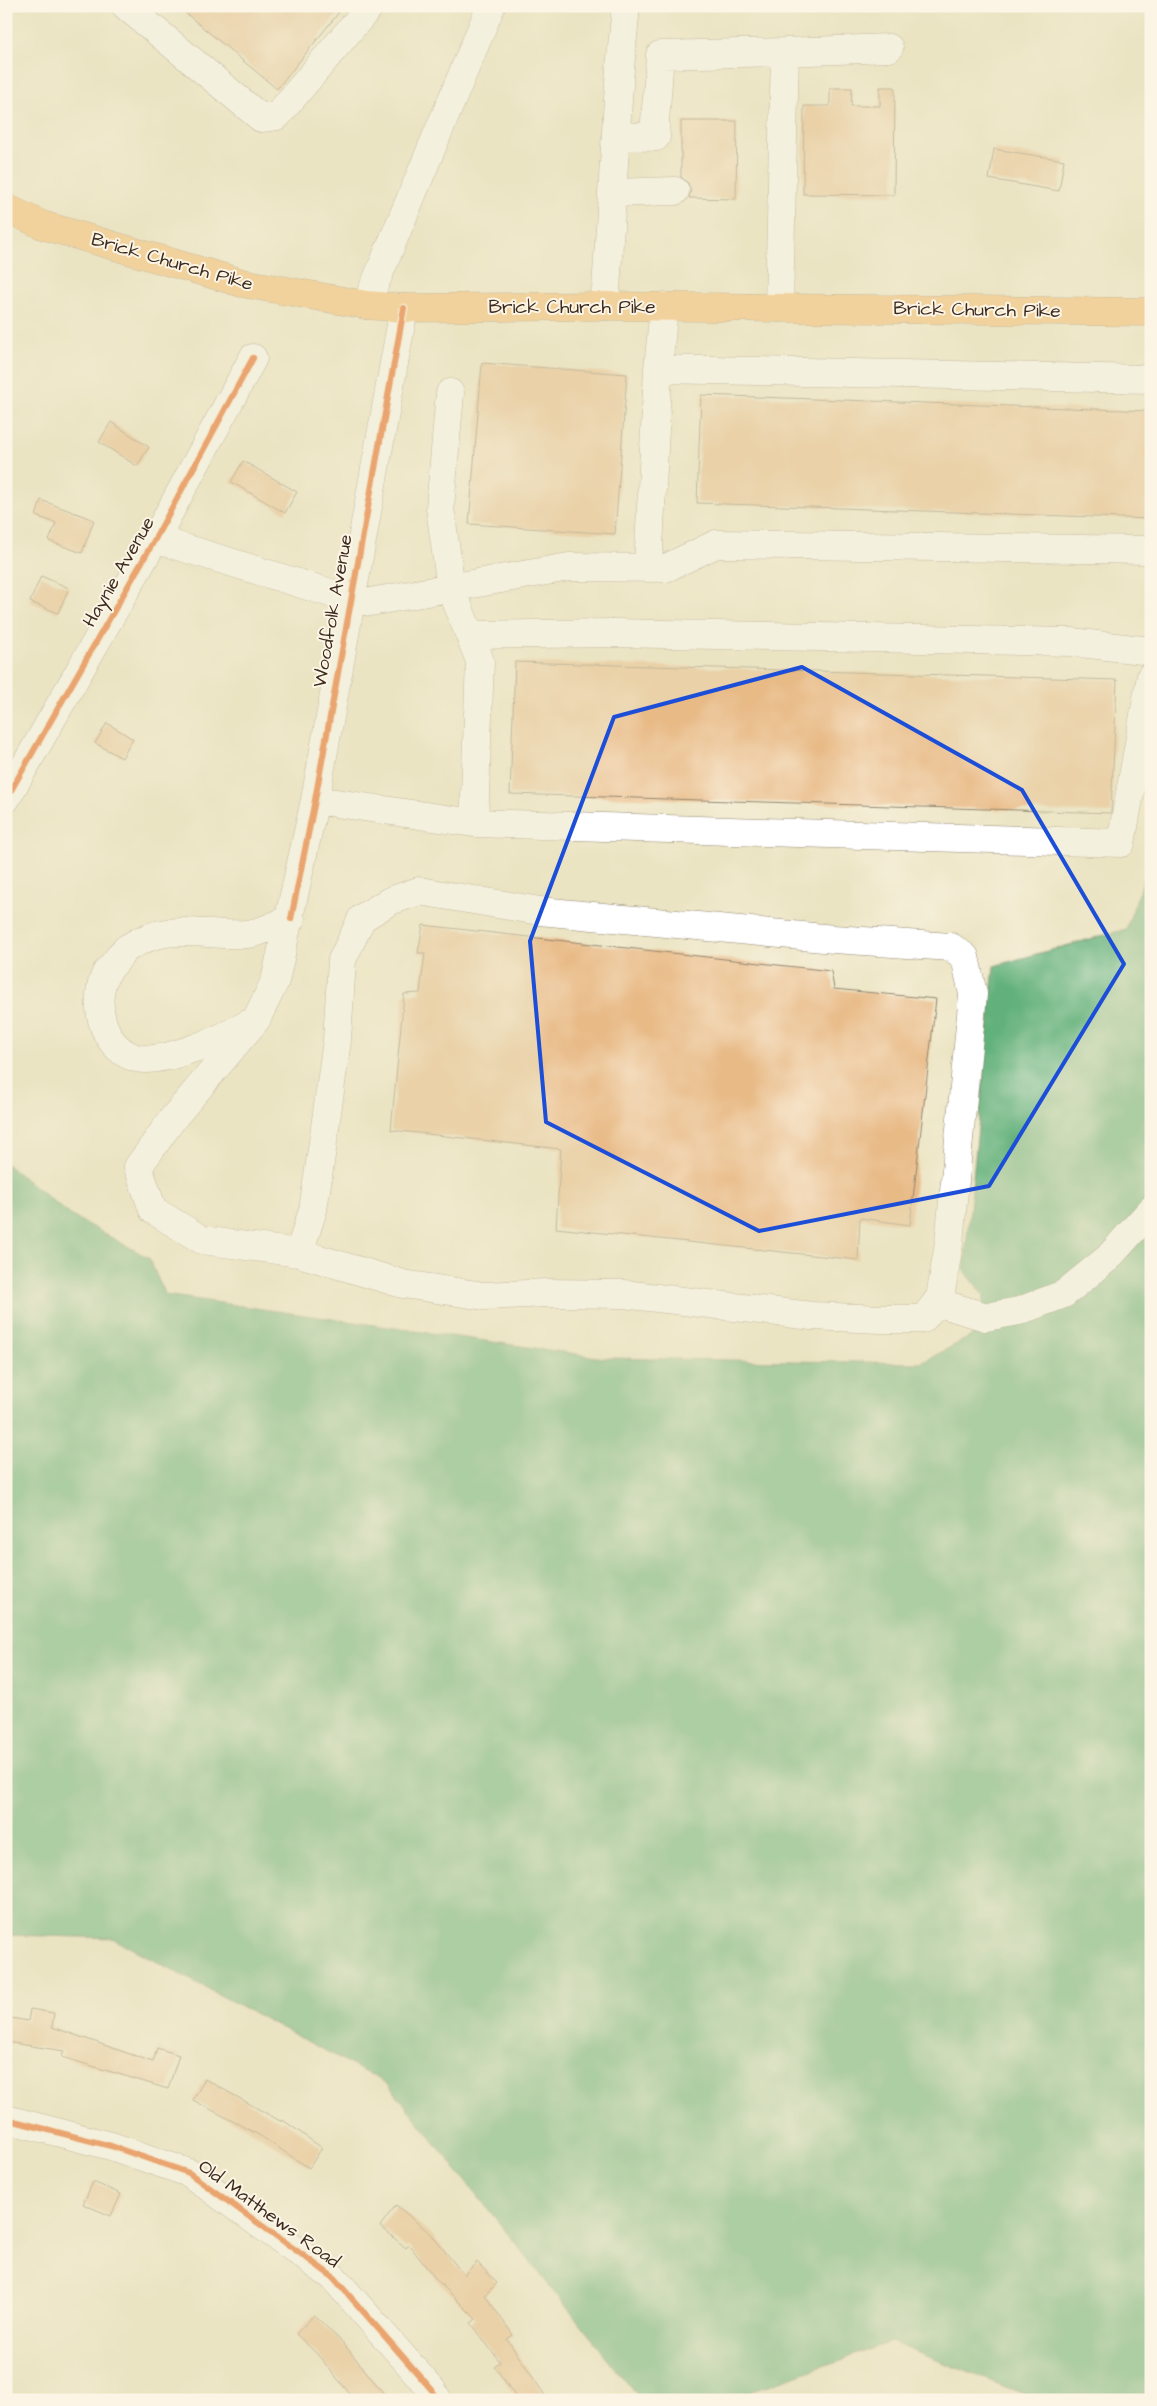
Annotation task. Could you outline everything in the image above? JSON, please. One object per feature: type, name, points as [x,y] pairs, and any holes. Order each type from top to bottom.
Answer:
[{"type":"main road","name":"Brick Church Pike","points":[[6,208],[42,224],[242,283],[366,305],[404,308],[664,306],[1151,312]]},
{"type":"street","points":[[126,6],[260,118],[277,116],[370,6]]},
{"type":"street","points":[[366,305],[491,6]]},
{"type":"street","points":[[606,306],[626,6]]},
{"type":"street","points":[[616,136],[656,137],[655,122],[660,55],[889,48]]},
{"type":"street","points":[[779,308],[785,52]]},
{"type":"street","points":[[612,194],[674,191]]},
{"type":"street","points":[[648,568],[658,369],[664,306]]},
{"type":"street","name":"Woodfolk Avenue","points":[[299,1253],[202,1240],[153,1210],[138,1167],[174,1117],[256,1020],[275,981],[291,919],[315,800],[404,308]]},
{"type":"street","name":"Haynie Avenue","points":[[6,799],[155,540],[253,358]]},
{"type":"street","points":[[658,369],[1151,379]]},
{"type":"street","points":[[450,393],[440,508],[451,588],[480,661],[474,823]]},
{"type":"street","points":[[155,540],[350,599],[370,602],[569,567],[666,568],[716,544],[1151,550]]},
{"type":"street","points":[[470,635],[612,633],[1061,642],[1151,651]]},
{"type":"street","points":[[315,800],[474,823],[1121,843],[1151,676]]},
{"type":"street","points":[[419,891],[540,911],[834,939],[951,947],[965,957],[973,994],[949,1243],[940,1298],[923,1318],[880,1319],[812,1316],[623,1294],[547,1293],[484,1296],[403,1284],[299,1253],[313,1210],[322,1149],[337,1040],[342,960],[362,918],[390,901],[419,891]]},
{"type":"street","points":[[256,1020],[221,1039],[150,1060],[133,1057],[119,1049],[106,1033],[98,1004],[106,973],[126,948],[144,939],[175,930],[250,934],[291,919]]},
{"type":"street","points":[[936,1302],[986,1317],[1019,1310],[1064,1294],[1108,1258],[1151,1210]]},
{"type":"street","name":"Old Matthews Road","points":[[6,2119],[111,2146],[189,2173],[333,2277],[432,2390],[438,2400]]},
{"type":"highlighted area","points":[[802,667],[1022,790],[1124,964],[989,1186],[759,1231],[546,1122],[530,941],[614,717]]},
{"type":"green space","points":[[1151,859],[1151,2400],[1039,2400],[891,2342],[727,2400],[641,2400],[388,2084],[112,1938],[6,1935],[6,1164],[72,1216],[149,1258],[165,1295],[604,1358],[921,1363],[979,1332],[984,1295],[964,1270],[994,966],[1126,929]]},
{"type":"building","points":[[177,6],[344,6],[277,89]]},
{"type":"building","points":[[880,87],[895,87],[894,195],[803,194],[804,106],[830,106],[830,88],[852,88],[851,106],[880,106]]},
{"type":"building","points":[[681,121],[737,121],[736,199],[689,198],[691,191],[688,183],[681,177]]},
{"type":"building","points":[[994,149],[1064,160],[1059,191],[989,179]]},
{"type":"building","points":[[482,363],[627,374],[615,534],[469,524]]},
{"type":"building","points":[[701,395],[1151,411],[1151,519],[697,503]]},
{"type":"building","points":[[111,422],[149,447],[137,466],[99,442]]},
{"type":"building","points":[[243,461],[297,492],[285,513],[231,482]]},
{"type":"building","points":[[41,500],[94,520],[82,553],[49,541],[56,523],[36,516]]},
{"type":"building","points":[[41,576],[69,588],[58,613],[30,602]]},
{"type":"building","points":[[515,662],[1117,680],[1111,813],[510,794]]},
{"type":"building","points":[[107,723],[133,739],[122,758],[95,743]]},
{"type":"building","points":[[423,925],[831,971],[834,989],[936,999],[910,1225],[860,1218],[858,1260],[556,1228],[561,1149],[391,1130],[404,994],[420,993],[425,953],[418,953]]},
{"type":"building","points":[[30,2009],[54,2013],[52,2027],[153,2062],[157,2048],[179,2055],[168,2089],[62,2057],[64,2051],[6,2042],[6,2017],[28,2021]]},
{"type":"building","points":[[205,2079],[282,2122],[283,2120],[322,2148],[309,2168],[259,2135],[193,2100]]},
{"type":"building","points":[[93,2182],[121,2194],[111,2216],[83,2204]]},
{"type":"building","points":[[396,2205],[431,2234],[464,2275],[477,2262],[497,2283],[485,2295],[513,2335],[507,2339],[548,2400],[518,2400],[494,2366],[500,2362],[471,2323],[476,2319],[436,2279],[409,2245],[406,2248],[380,2226]]},
{"type":"building","points":[[314,2315],[343,2343],[389,2400],[355,2400],[317,2354],[296,2334]]},
{"type":"cycle path","points":[[291,919],[315,800],[404,308]]},
{"type":"cycle path","points":[[6,799],[155,539],[253,358]]},
{"type":"cycle path","points":[[6,2119],[111,2146],[189,2173],[333,2277],[432,2390],[438,2400]]}]
